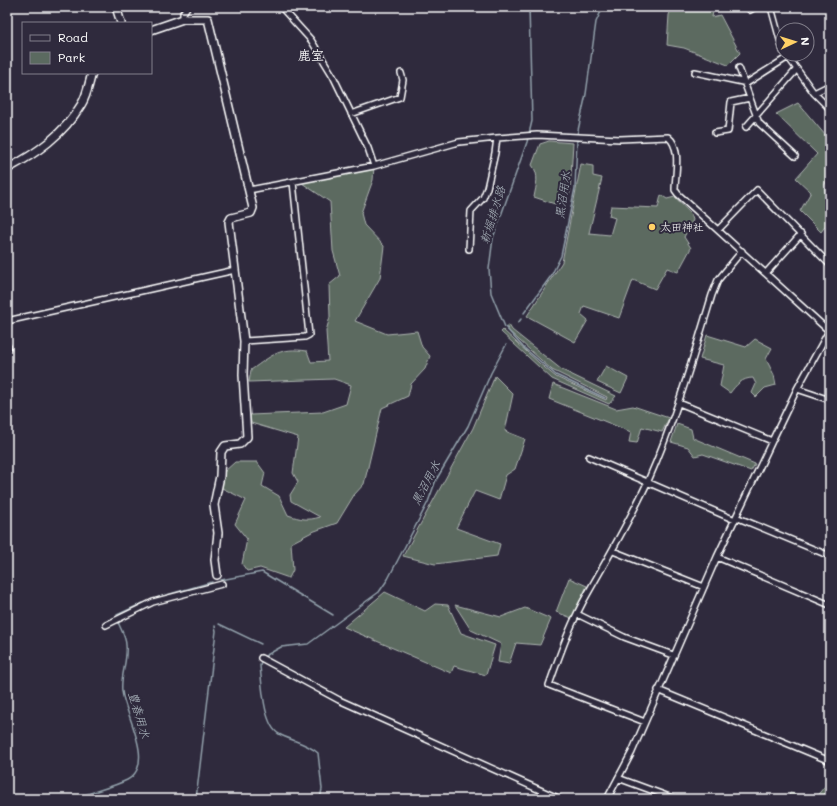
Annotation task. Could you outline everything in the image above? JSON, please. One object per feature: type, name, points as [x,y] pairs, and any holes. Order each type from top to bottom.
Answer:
[{"type":"street","points":[[116,7],[121,22]]},
{"type":"street","points":[[183,19],[183,13],[187,7]]},
{"type":"street","points":[[281,7],[312,40],[333,76],[368,148],[374,166]]},
{"type":"street","points":[[750,10],[755,7]]},
{"type":"street","points":[[770,7],[775,24]]},
{"type":"street","points":[[106,625],[153,602],[220,585],[215,560],[218,533],[214,505],[220,476],[221,452],[225,446],[240,444],[247,437],[243,375],[244,341],[229,222],[231,218],[248,214],[253,210],[249,190],[208,19],[183,19],[152,30]]},
{"type":"street","points":[[695,72],[747,83],[778,62]]},
{"type":"street","points":[[792,62],[814,93],[830,109]]},
{"type":"street","points":[[739,68],[759,123],[795,156]]},
{"type":"street","points":[[746,127],[797,69]]},
{"type":"street","points":[[351,114],[400,97],[402,87],[400,73]]},
{"type":"street","points":[[7,169],[34,154],[61,132],[82,105],[92,74]]},
{"type":"street","points":[[814,93],[830,85]]},
{"type":"street","points":[[715,133],[728,131],[731,102],[750,98]]},
{"type":"street","points":[[249,190],[374,166],[438,147],[497,138],[537,135],[620,139],[668,138],[673,141],[676,148],[675,190],[829,330],[797,389],[735,518],[673,655],[632,752],[607,799]]},
{"type":"street","points":[[469,249],[471,212],[483,198],[487,188],[497,138]]},
{"type":"street","points":[[244,341],[305,337],[309,335],[294,182]]},
{"type":"street","points":[[718,230],[757,190],[830,265]]},
{"type":"street","points":[[766,273],[801,234]]},
{"type":"street","points":[[644,722],[549,685],[577,614],[613,551],[647,482],[679,404],[718,280],[742,250]]},
{"type":"street","points":[[7,322],[235,270]]},
{"type":"street","points":[[797,389],[830,400]]},
{"type":"street","points":[[679,404],[772,441]]},
{"type":"street","points":[[589,456],[647,482],[830,556]]},
{"type":"street","points":[[613,551],[704,587]]},
{"type":"street","points":[[717,558],[830,605]]},
{"type":"street","points":[[577,614],[624,637],[673,655]]},
{"type":"street","points":[[261,658],[339,700],[560,799]]},
{"type":"street","points":[[658,690],[830,761]]},
{"type":"street","points":[[618,778],[675,799]]},
{"type":"green space","points":[[672,7],[714,7],[712,17],[720,15],[740,53],[728,65],[684,48],[667,45],[669,15]]},
{"type":"green space","points":[[798,103],[826,136],[830,132],[830,174],[824,186],[826,198],[830,204],[830,220],[821,232],[800,211],[811,192],[796,178],[817,154],[776,114]]},
{"type":"green space","points":[[549,141],[573,143],[570,192],[567,201],[555,204],[534,197],[537,177],[532,165],[540,144]]},
{"type":"green space","points":[[581,164],[593,166],[593,176],[602,178],[589,233],[610,235],[615,218],[609,216],[611,206],[658,208],[661,195],[667,199],[675,197],[691,214],[693,220],[684,237],[691,248],[678,272],[667,268],[655,289],[633,280],[619,318],[584,306],[581,314],[588,320],[575,342],[527,316],[562,262]]},
{"type":"green space","points":[[374,166],[373,180],[361,213],[364,225],[384,246],[380,278],[355,321],[387,334],[417,331],[422,347],[430,356],[425,369],[411,384],[408,396],[382,408],[364,484],[354,495],[337,523],[312,532],[291,543],[293,570],[289,578],[260,568],[247,571],[242,564],[247,539],[235,524],[246,500],[218,486],[225,471],[235,462],[257,462],[265,473],[262,486],[279,496],[288,515],[304,519],[320,517],[291,501],[290,495],[298,482],[293,473],[298,437],[251,423],[250,415],[323,412],[346,404],[351,385],[334,379],[249,382],[251,370],[271,356],[283,351],[307,351],[311,362],[328,361],[326,331],[330,317],[329,285],[340,276],[333,251],[330,202],[299,181]]},
{"type":"green space","points":[[509,325],[512,330],[562,370],[616,396],[609,404],[552,379],[501,332],[503,330],[556,377],[606,400],[607,397],[552,370],[509,331],[506,326]]},
{"type":"green space","points":[[707,335],[746,347],[755,339],[772,348],[766,359],[774,375],[776,385],[765,388],[756,397],[752,393],[756,384],[753,378],[742,381],[730,393],[720,386],[724,365],[700,359]]},
{"type":"green space","points":[[606,366],[628,378],[621,393],[597,382]]},
{"type":"green space","points":[[495,376],[513,394],[505,431],[525,439],[515,469],[506,475],[499,500],[475,491],[456,528],[500,544],[497,556],[435,564],[403,556],[473,428]]},
{"type":"green space","points":[[553,384],[616,409],[633,406],[669,418],[662,432],[642,427],[637,443],[629,442],[631,432],[549,399]]},
{"type":"green space","points":[[677,424],[691,429],[693,438],[755,464],[751,471],[703,454],[695,456],[688,447],[671,442]]},
{"type":"green space","points":[[569,578],[587,586],[572,618],[556,612]]},
{"type":"green space","points":[[385,592],[425,611],[435,604],[448,605],[461,633],[495,645],[486,675],[454,666],[451,673],[344,627]]},
{"type":"green space","points":[[455,605],[501,617],[525,608],[551,619],[540,645],[516,643],[509,664],[498,662],[501,644],[471,630]]},
{"type":"green space","points":[[826,785],[830,788],[830,799],[814,799]]},
{"type":"green space","points":[[790,793],[814,799],[788,799]]},
{"type":"waterway","name":"新堀排水路","points":[[529,7],[532,121],[527,142],[493,238],[489,269],[491,293],[505,327],[523,347],[556,375],[605,398]]},
{"type":"waterway","name":"黒沼用水","points":[[577,135],[586,94],[596,22],[603,7]]},
{"type":"waterway","name":"黒沼用水","points":[[524,313],[551,276],[561,256],[575,188],[577,140]]},
{"type":"waterway","name":"黒沼用水","points":[[518,323],[521,319]]},
{"type":"waterway","name":"黒沼用水","points":[[265,656],[281,647],[308,644],[379,592],[388,579],[428,502],[436,480],[468,426],[491,373],[506,345]]},
{"type":"waterway","name":"豊春用水","points":[[221,580],[262,572],[333,615]]},
{"type":"waterway","name":"豊春用水","points":[[156,598],[212,582]]},
{"type":"waterway","name":"豊春用水","points":[[117,615],[143,603]]},
{"type":"waterway","name":"豊春用水","points":[[75,799],[127,780],[135,772],[139,762],[139,751],[136,738],[122,691],[122,680],[126,657],[126,642],[118,622]]},
{"type":"waterway","points":[[219,624],[261,644]]},
{"type":"waterway","points":[[196,799],[216,631],[215,626]]},
{"type":"waterway","points":[[261,661],[260,666],[264,703],[266,713],[274,729],[279,734],[309,747],[318,753],[322,789],[320,799]]},
{"type":"place","name":"太田神社","points":[[652,227]]},
{"type":"district","name":"鹿室","points":[[311,55]]}]
